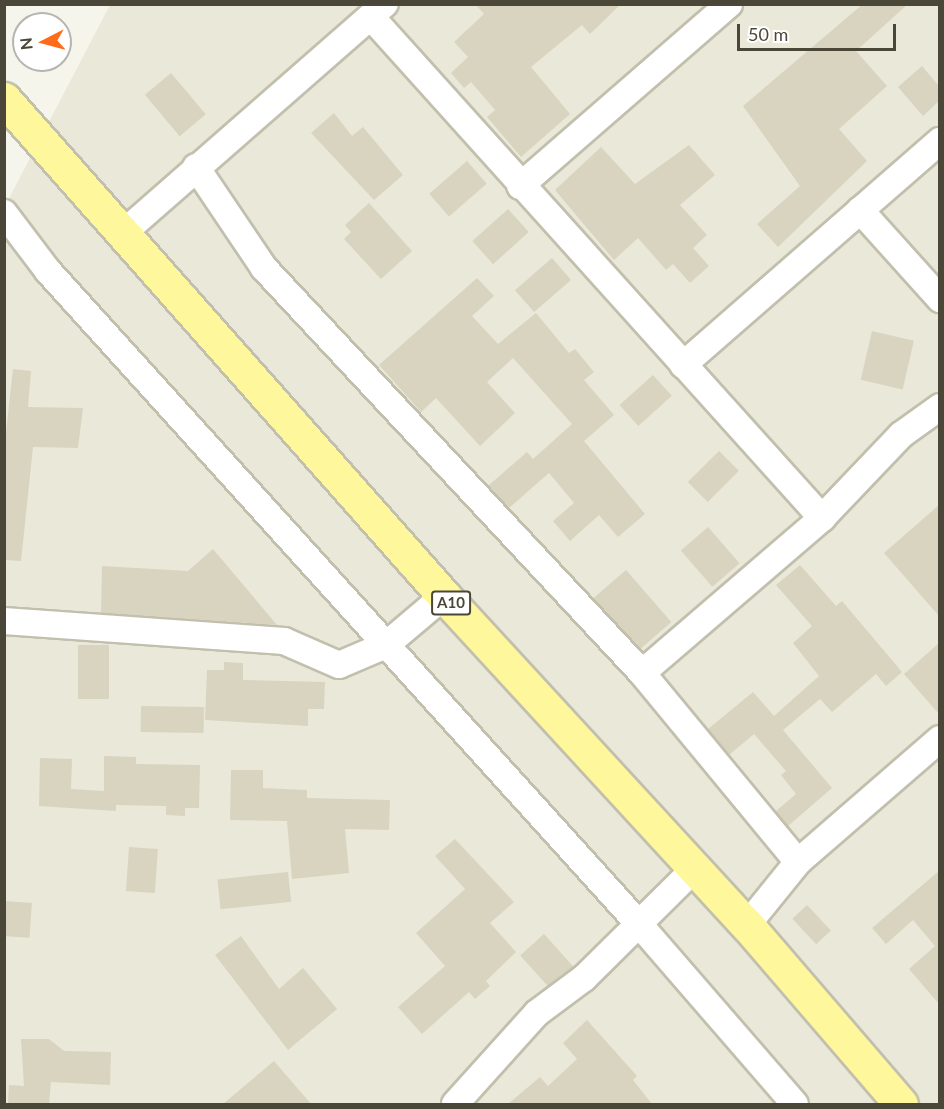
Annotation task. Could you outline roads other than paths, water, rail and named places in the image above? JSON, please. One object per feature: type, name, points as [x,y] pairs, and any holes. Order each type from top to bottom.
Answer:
[{"type":"main road","name":"A10","points":[[4,99],[444,596],[747,925],[901,1104]]},
{"type":"street","points":[[520,186],[729,4]]},
{"type":"street","points":[[122,234],[196,167],[378,11],[520,186],[822,518]]},
{"type":"street","points":[[683,365],[939,141]]},
{"type":"street","points":[[196,167],[264,268],[642,673],[798,862]]},
{"type":"street","points":[[860,210],[939,299]]},
{"type":"street","points":[[4,213],[48,271],[639,924],[795,1104]]},
{"type":"street","points":[[642,673],[822,518],[901,435],[939,407]]},
{"type":"street","points":[[4,621],[284,641],[339,665],[386,645],[444,596]]},
{"type":"street","points":[[747,925],[798,862],[939,738]]},
{"type":"street","points":[[455,1104],[537,1013],[584,978],[696,868]]}]
